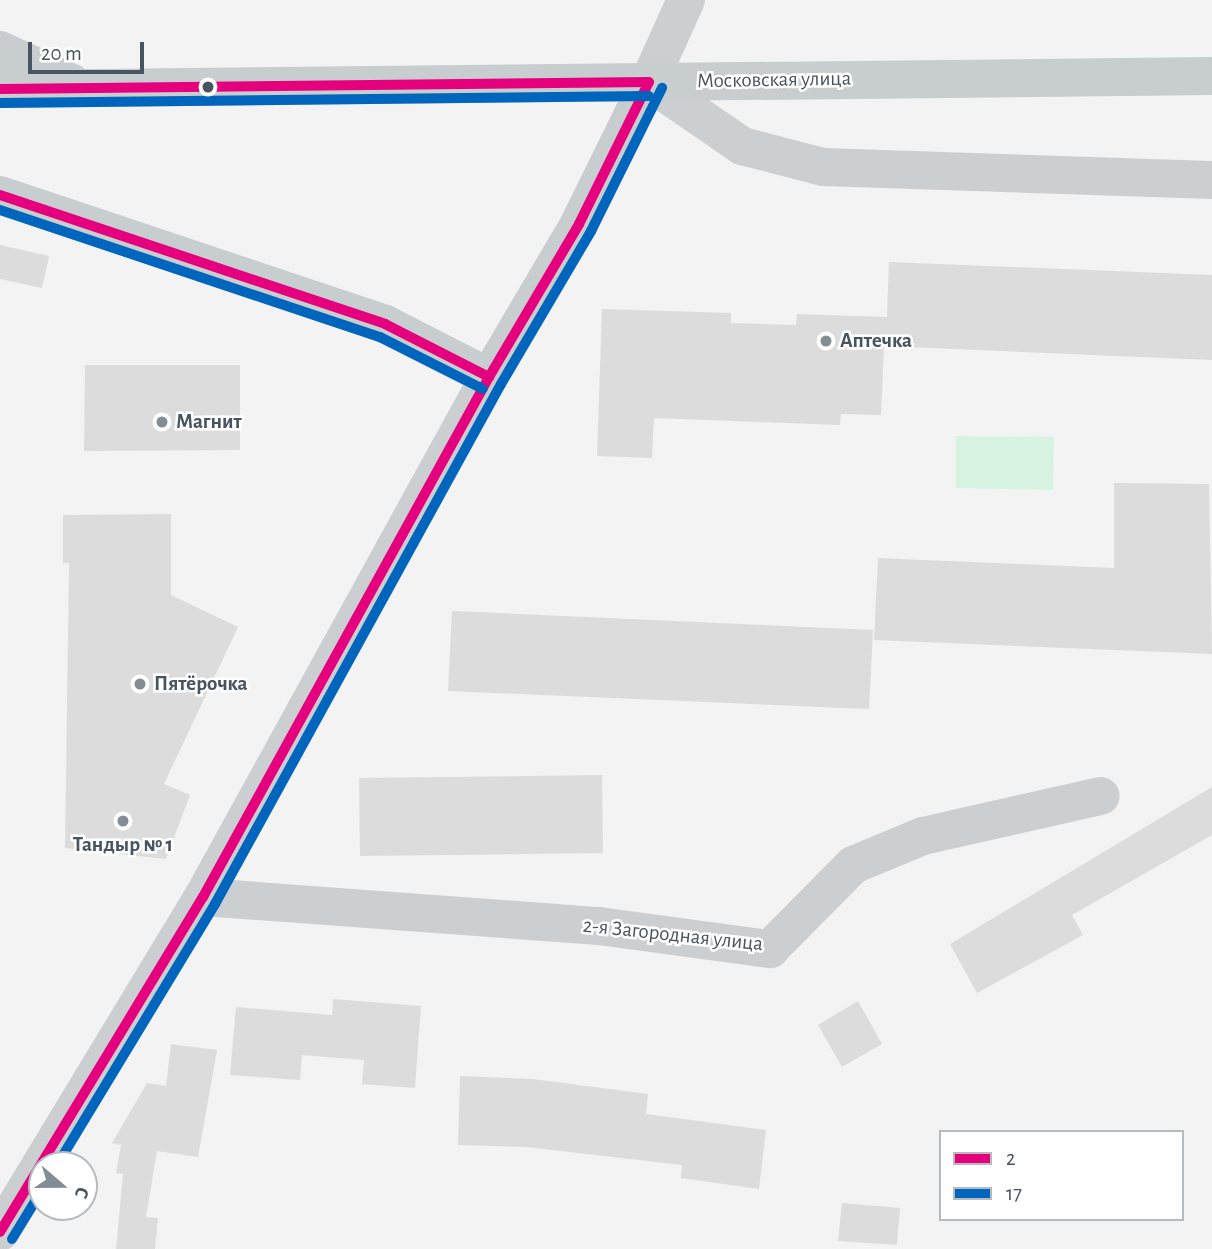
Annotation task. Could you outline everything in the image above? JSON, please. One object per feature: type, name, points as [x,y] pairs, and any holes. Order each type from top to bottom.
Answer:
[{"type":"main road","points":[[0,51],[84,89]]},
{"type":"main road","name":"Московская улица","points":[[0,89],[1212,76]]},
{"type":"main road","points":[[11,201],[386,324],[489,377],[579,224],[649,82]]},
{"type":"street","points":[[686,0],[649,82],[742,146],[823,167],[1212,180]]},
{"type":"street","points":[[0,1232],[203,897],[489,377]]},
{"type":"street","name":"2-я Загородная улица","points":[[203,897],[599,926],[770,949],[853,865],[923,836],[1101,796]]},
{"type":"green space","points":[[956,436],[1054,437],[1053,490],[956,488]]},
{"type":"building","points":[[0,245],[49,256],[42,288],[0,279]]},
{"type":"building","points":[[889,262],[1212,275],[1212,360],[884,346],[881,415],[841,414],[840,425],[654,418],[652,458],[597,456],[602,309],[731,313],[731,323],[796,325],[797,314],[887,317]]},
{"type":"building","name":"Магнит","points":[[85,365],[240,365],[240,450],[84,451]]},
{"type":"building","points":[[1114,483],[1209,484],[1212,654],[874,640],[878,558],[1114,568]]},
{"type":"building","points":[[171,514],[171,595],[238,627],[164,784],[190,795],[166,859],[65,848],[69,563],[63,563],[63,515]]},
{"type":"building","points":[[452,611],[873,630],[869,709],[448,691]]},
{"type":"building","points":[[602,775],[603,853],[360,856],[359,778]]},
{"type":"building","points":[[1212,787],[1212,835],[1072,915],[1083,935],[977,993],[950,944]]},
{"type":"building","points":[[333,999],[421,1006],[415,1088],[362,1084],[364,1060],[302,1055],[300,1080],[230,1075],[236,1007],[332,1015]]},
{"type":"building","points":[[858,1001],[882,1044],[842,1067],[818,1025]]},
{"type":"building","points":[[171,1044],[217,1050],[198,1157],[157,1151],[146,1217],[158,1218],[155,1249],[116,1249],[123,1174],[116,1173],[121,1145],[112,1143],[147,1083],[166,1086]]},
{"type":"building","points":[[460,1076],[533,1079],[648,1094],[646,1114],[766,1130],[759,1189],[681,1178],[682,1165],[526,1147],[458,1145]]},
{"type":"building","points":[[842,1203],[900,1208],[897,1245],[838,1241]]},
{"type":"transit line","name":"2","points":[[0,89],[649,82]]},
{"type":"transit line","name":"2","points":[[0,1232],[203,897],[489,377],[579,224],[649,82]]},
{"type":"transit line","name":"17","points":[[65,1151],[215,904],[501,384],[591,231],[662,88]]},
{"type":"transit line","name":"17","points":[[0,103],[649,96]]},
{"type":"transit line","name":"2","points":[[0,195],[385,324],[489,377]]},
{"type":"transit line","name":"17","points":[[0,210],[380,337],[483,389]]},
{"type":"transit line","name":"17","points":[[12,1239],[28,1213]]},
{"type":"place","name":"Аптечка","points":[[826,341]]},
{"type":"place","name":"Магнит","points":[[162,422]]},
{"type":"place","name":"Пятёрочка","points":[[140,684]]},
{"type":"place","name":"Тандыр № 1","points":[[123,821]]}]
